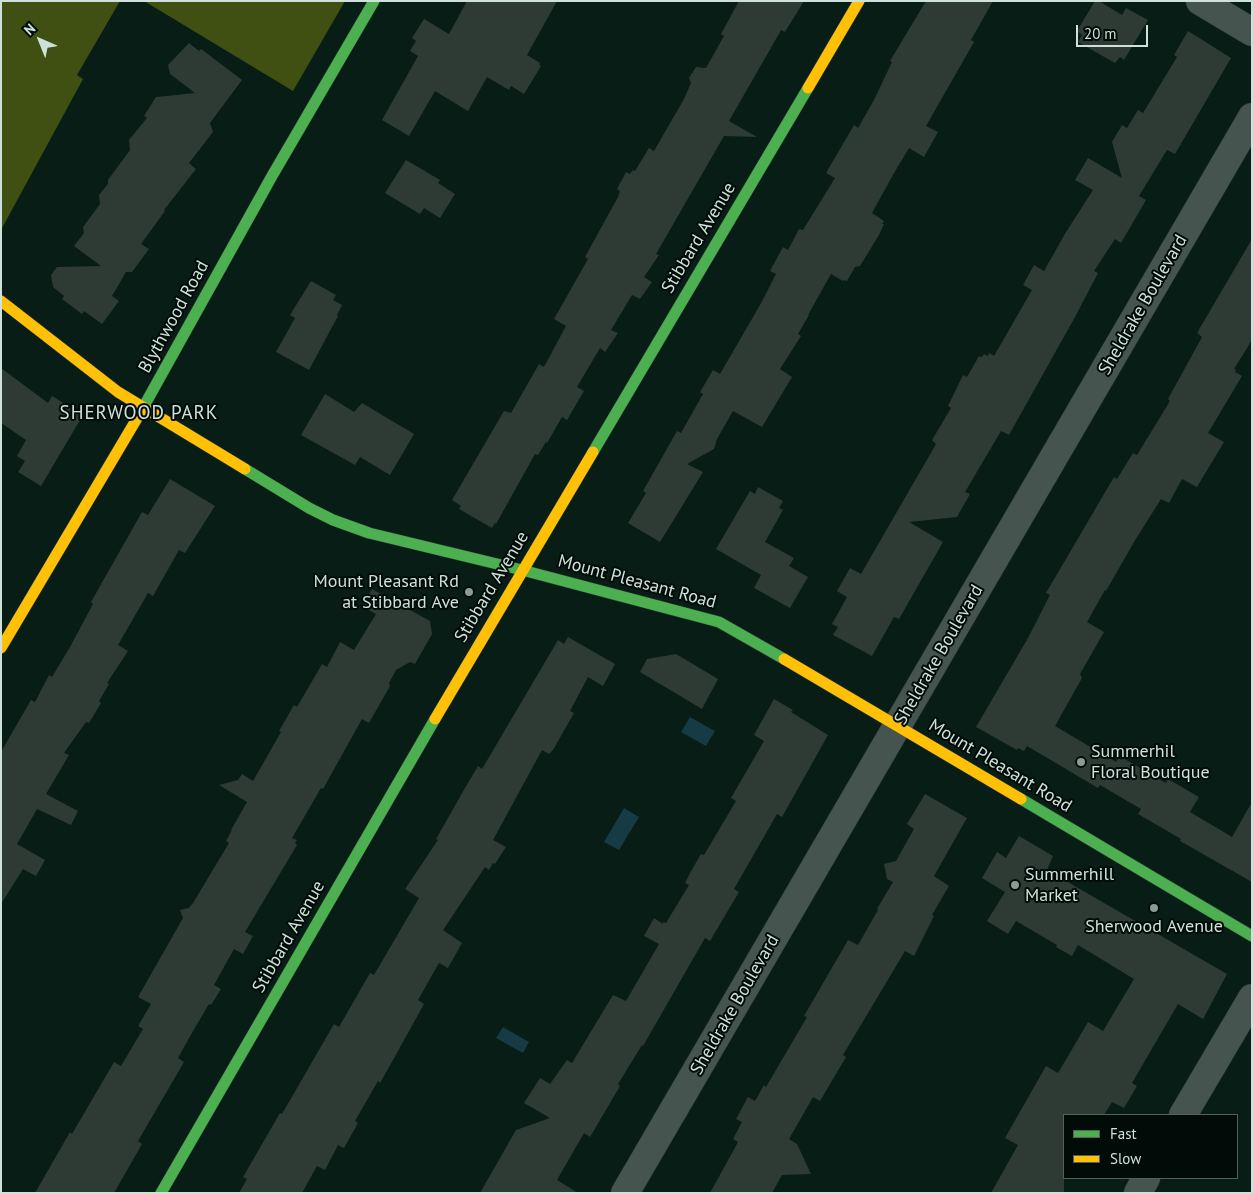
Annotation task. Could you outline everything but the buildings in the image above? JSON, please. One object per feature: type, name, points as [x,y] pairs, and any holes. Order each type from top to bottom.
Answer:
[{"type":"street","name":"Blythwood Road","points":[[1,648],[142,408],[272,176],[374,1]]},
{"type":"street","name":"Stibbard Avenue","points":[[161,1193],[522,570],[859,1]]},
{"type":"street","points":[[1200,1],[1252,32]]},
{"type":"street","name":"Sheldrake Boulevard","points":[[625,1193],[1252,117]]},
{"type":"street","name":"Mount Pleasant Road","points":[[1,301],[118,392],[309,508],[333,520],[369,533],[522,570],[719,622],[741,633],[1252,936]]},
{"type":"street","points":[[1184,1114],[1252,998]]},
{"type":"street","points":[[1138,1193],[1145,1179]]},
{"type":"green space","points":[[1,1],[120,1],[77,75],[83,79],[1,230]]},
{"type":"green space","points":[[144,1],[345,1],[293,91]]},
{"type":"water","points":[[690,717],[715,731],[706,746],[681,732]]},
{"type":"water","points":[[624,808],[639,817],[619,850],[604,842]]},
{"type":"water","points":[[503,1027],[529,1042],[523,1053],[496,1038]]},
{"type":"traffic: fast","points":[[139,415],[272,176],[374,1]]},
{"type":"traffic: fast","points":[[593,452],[808,88]]},
{"type":"traffic: fast","points":[[245,469],[309,508],[333,520],[369,533],[522,570],[719,622],[784,659]]},
{"type":"traffic: fast","points":[[161,1193],[435,719]]},
{"type":"traffic: fast","points":[[1021,799],[1252,936]]},
{"type":"traffic: slow","points":[[808,88],[859,1]]},
{"type":"traffic: slow","points":[[1,301],[118,392],[245,469]]},
{"type":"traffic: slow","points":[[1,648],[139,415]]},
{"type":"traffic: slow","points":[[435,719],[593,452]]},
{"type":"traffic: slow","points":[[784,659],[1021,799]]},
{"type":"place","name":"Mount Pleasant Rd at Stibbard Ave","points":[[469,592]]},
{"type":"place","name":"Summerhil Floral Boutique","points":[[1081,762]]},
{"type":"place","name":"Summerhill Market","points":[[1015,885]]},
{"type":"place","name":"Sherwood Avenue","points":[[1154,908]]},
{"type":"district","name":"SHERWOOD PARK","points":[[139,414]]}]
